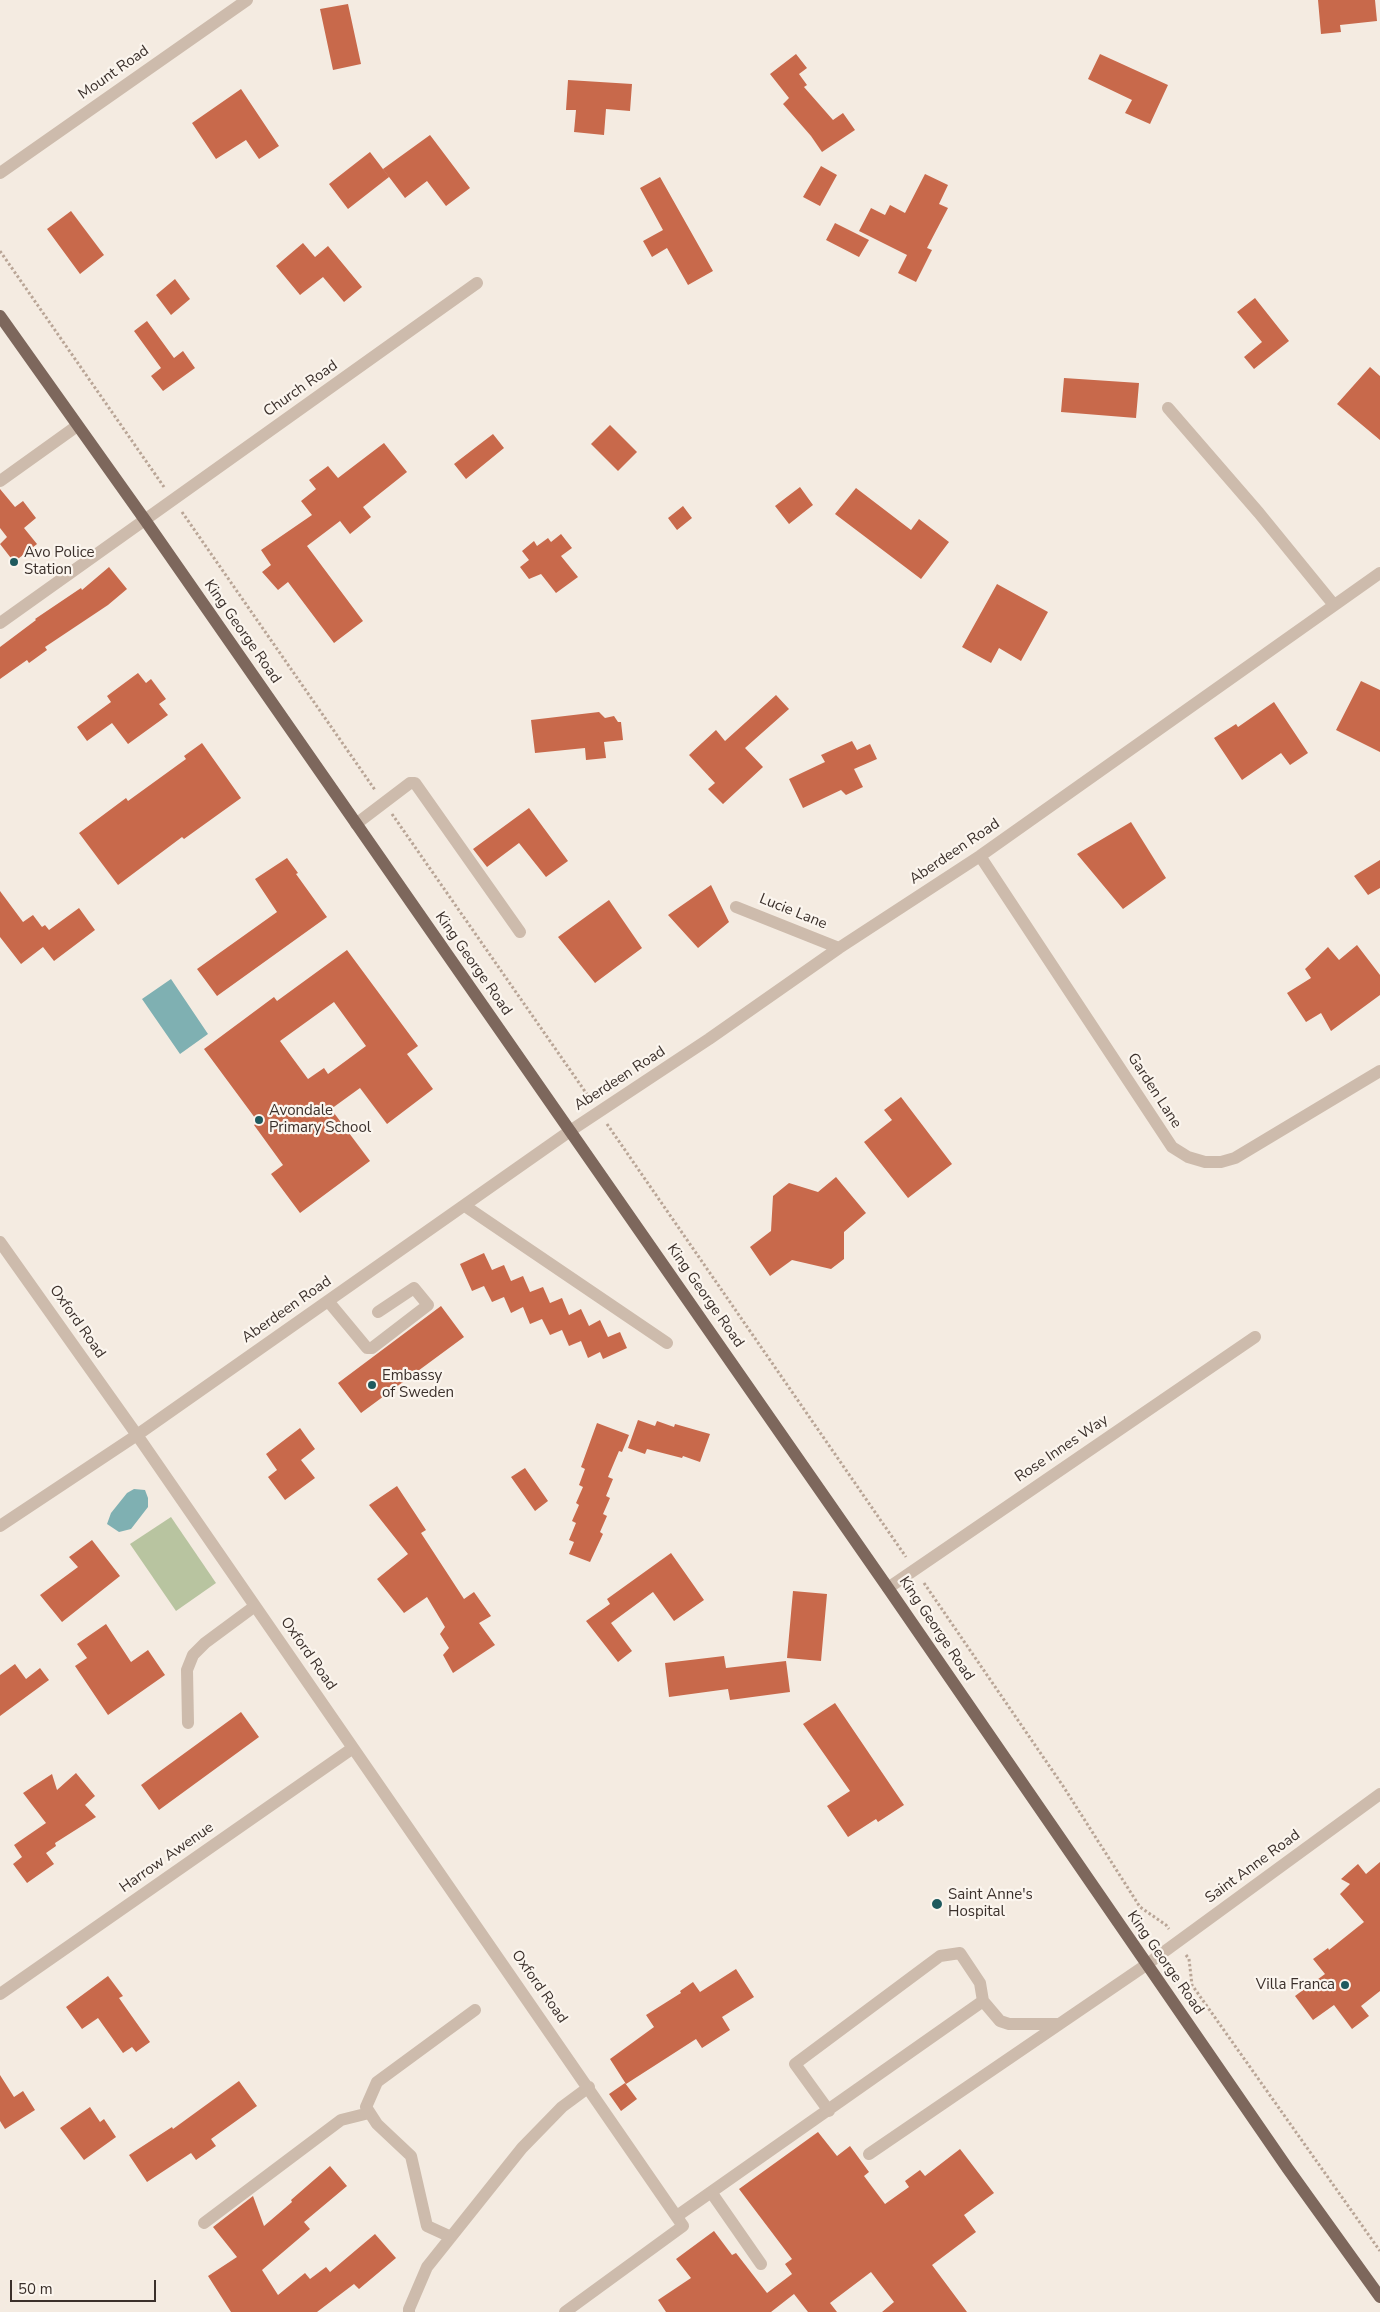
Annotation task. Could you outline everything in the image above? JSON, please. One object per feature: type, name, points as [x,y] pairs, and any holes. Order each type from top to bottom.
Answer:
[{"type":"main road","name":"King George Road","points":[[0,316],[145,520],[888,1588],[1146,1965],[1380,2297]]},
{"type":"street","name":"Mount Road","points":[[0,173],[247,0]]},
{"type":"street","name":"Church Road","points":[[0,623],[477,284]]},
{"type":"street","points":[[1168,408],[1259,513],[1334,605]]},
{"type":"street","points":[[0,481],[77,426]]},
{"type":"street","name":"Aberdeen Road","points":[[0,1526],[137,1435],[570,1131],[709,1039],[839,948],[980,856],[1380,573]]},
{"type":"street","points":[[356,824],[410,783],[415,783],[520,932]]},
{"type":"street","name":"Garden Lane","points":[[980,856],[1172,1147],[1188,1157],[1205,1162],[1221,1162],[1235,1158],[1380,1071]]},
{"type":"street","name":"Lucie Lane","points":[[736,907],[839,948]]},
{"type":"street","points":[[465,1206],[667,1342]]},
{"type":"street","name":"Oxford Road","points":[[0,1242],[137,1435],[589,2086],[677,2216]]},
{"type":"street","points":[[328,1301],[367,1348],[372,1348],[428,1305],[414,1288],[378,1312]]},
{"type":"street","name":"Rose Innes Way","points":[[888,1588],[1255,1337]]},
{"type":"street","points":[[188,1724],[187,1670],[193,1655],[204,1643],[255,1606]]},
{"type":"street","name":"Harrow Awenue","points":[[0,1994],[353,1748]]},
{"type":"street","name":"Saint Anne Road","points":[[870,2154],[1057,2024],[1146,1965],[1380,1794]]},
{"type":"street","points":[[829,2111],[795,2064],[940,1956],[960,1954],[980,1983],[983,2001],[1000,2021],[1009,2024],[1057,2024]]},
{"type":"street","points":[[565,2312],[684,2226],[677,2216],[983,2001]]},
{"type":"street","points":[[451,2238],[427,2226],[411,2156],[377,2124],[366,2107],[377,2082],[475,2010]]},
{"type":"street","points":[[409,2312],[427,2267],[522,2148],[562,2107],[589,2086]]},
{"type":"street","points":[[204,2223],[341,2120],[369,2113]]},
{"type":"street","points":[[711,2192],[762,2264]]},
{"type":"path","points":[[0,251],[915,1570],[1063,1786],[1140,1907],[1166,1925],[1178,1942],[1189,1959],[1192,1985],[1380,2251]]},
{"type":"green space","points":[[171,1517],[216,1583],[176,1611],[130,1544]]},
{"type":"water","points":[[171,979],[208,1034],[180,1054],[142,999]]},
{"type":"water","points":[[134,1489],[145,1490],[148,1498],[148,1507],[131,1529],[119,1532],[107,1524],[111,1513],[127,1493]]},
{"type":"building","points":[[1318,0],[1375,0],[1377,21],[1340,25],[1341,32],[1321,34]]},
{"type":"building","points":[[348,4],[361,64],[333,70],[320,9]]},
{"type":"building","points":[[796,54],[807,68],[799,74],[807,85],[804,87],[833,120],[843,113],[855,130],[822,152],[811,136],[783,104],[789,98],[770,74]]},
{"type":"building","points":[[1100,54],[1168,85],[1150,124],[1125,113],[1132,100],[1088,79]]},
{"type":"building","points":[[568,80],[632,84],[630,111],[606,109],[604,135],[574,132],[576,110],[566,110]]},
{"type":"building","points":[[241,89],[279,146],[259,159],[246,140],[216,159],[192,123]]},
{"type":"building","points":[[430,135],[470,188],[446,206],[427,181],[405,198],[383,169]]},
{"type":"building","points":[[370,152],[389,177],[348,209],[329,184]]},
{"type":"building","points":[[821,166],[837,175],[820,206],[803,197]]},
{"type":"building","points":[[925,174],[948,185],[939,204],[948,208],[927,248],[932,250],[916,282],[898,273],[907,255],[859,231],[871,208],[885,215],[890,205],[905,213]]},
{"type":"building","points":[[660,177],[713,271],[688,285],[667,248],[652,257],[643,241],[663,230],[640,188]]},
{"type":"building","points":[[71,211],[104,255],[80,274],[47,229]]},
{"type":"building","points":[[835,223],[869,240],[859,257],[826,240]]},
{"type":"building","points":[[303,243],[315,257],[328,246],[362,287],[344,302],[323,277],[300,295],[276,266]]},
{"type":"building","points":[[175,279],[190,299],[171,315],[156,295]]},
{"type":"building","points":[[1255,298],[1289,341],[1254,369],[1244,357],[1262,342],[1237,312]]},
{"type":"building","points":[[147,321],[174,358],[183,351],[195,368],[163,391],[151,376],[161,368],[134,331]]},
{"type":"building","points":[[1370,367],[1380,376],[1380,440],[1337,404]]},
{"type":"building","points":[[1064,378],[1139,383],[1136,418],[1061,412]]},
{"type":"building","points":[[610,425],[637,452],[618,471],[591,444]]},
{"type":"building","points":[[493,434],[504,448],[466,479],[454,464]]},
{"type":"building","points":[[384,443],[407,472],[363,507],[371,517],[350,534],[340,521],[307,546],[363,621],[334,643],[288,582],[278,590],[262,572],[271,565],[261,550],[312,515],[301,501],[316,489],[309,480],[328,466],[338,478]]},
{"type":"building","points":[[800,487],[813,505],[789,524],[775,506]]},
{"type":"building","points":[[856,488],[911,530],[919,519],[949,542],[921,579],[835,514]]},
{"type":"building","points":[[0,489],[15,507],[23,501],[36,518],[24,528],[37,544],[14,562],[0,544],[7,537],[0,528]]},
{"type":"building","points":[[683,506],[692,518],[677,530],[668,518]]},
{"type":"building","points":[[561,534],[572,548],[561,556],[578,577],[556,593],[541,574],[529,579],[520,567],[529,560],[522,551],[534,541],[537,546],[548,538],[551,542]]},
{"type":"building","points":[[109,567],[127,589],[108,605],[45,647],[47,650],[29,663],[27,660],[0,679],[0,647],[35,619],[81,588],[82,590]]},
{"type":"building","points":[[997,584],[1048,612],[1021,661],[999,648],[991,663],[962,647]]},
{"type":"building","points":[[138,673],[146,683],[151,679],[166,699],[159,704],[168,715],[128,744],[112,723],[87,741],[77,727],[111,702],[107,696]]},
{"type":"building","points":[[1361,681],[1380,690],[1380,752],[1336,730]]},
{"type":"building","points":[[776,695],[789,709],[745,748],[763,767],[723,804],[708,789],[715,783],[689,755],[716,730],[725,741]]},
{"type":"building","points":[[1274,702],[1308,753],[1290,765],[1281,753],[1242,780],[1214,738],[1236,724],[1238,727]]},
{"type":"building","points":[[599,712],[605,718],[614,716],[618,722],[621,722],[623,740],[604,742],[606,758],[586,760],[585,748],[535,753],[531,720]]},
{"type":"building","points":[[852,741],[857,750],[870,744],[877,759],[854,769],[863,787],[846,795],[841,790],[803,808],[789,779],[825,762],[821,755]]},
{"type":"building","points":[[202,743],[241,798],[184,839],[182,837],[118,885],[79,833],[126,798],[128,801],[186,759],[184,756]]},
{"type":"building","points":[[529,808],[568,861],[546,877],[519,843],[487,867],[473,849]]},
{"type":"building","points":[[1131,822],[1166,878],[1123,909],[1077,854]]},
{"type":"building","points":[[287,858],[298,873],[296,874],[327,917],[217,996],[197,969],[277,912],[255,879]]},
{"type":"building","points":[[1380,860],[1380,888],[1368,895],[1354,876]]},
{"type":"building","points":[[711,885],[729,922],[698,948],[668,915]]},
{"type":"building","points":[[0,891],[23,922],[33,915],[42,927],[45,925],[49,930],[79,908],[95,930],[54,961],[43,947],[21,964],[0,937]]},
{"type":"building","points":[[609,900],[642,948],[595,983],[558,937]]},
{"type":"building","points":[[1357,945],[1380,975],[1380,995],[1331,1031],[1321,1013],[1306,1022],[1287,993],[1311,978],[1305,969],[1328,947],[1339,960]]},
{"type":"building","points":[[347,950],[418,1046],[407,1054],[433,1089],[387,1124],[360,1088],[331,1109],[370,1161],[300,1213],[271,1174],[283,1165],[254,1125],[258,1122],[204,1049],[274,997],[277,1001]],"holes":[[[334,1002],[366,1046],[328,1074],[324,1068],[308,1079],[280,1041]]]},
{"type":"building","points":[[901,1097],[952,1164],[908,1198],[864,1142],[892,1120],[884,1110]]},
{"type":"building","points":[[836,1177],[866,1213],[844,1232],[844,1259],[831,1269],[792,1260],[770,1276],[750,1247],[771,1231],[773,1196],[789,1183],[818,1192]]},
{"type":"building","points":[[484,1253],[492,1270],[504,1265],[511,1281],[523,1276],[530,1292],[543,1287],[550,1303],[562,1298],[569,1315],[581,1309],[589,1326],[600,1320],[608,1337],[620,1332],[627,1348],[603,1359],[600,1352],[588,1358],[581,1341],[569,1346],[562,1330],[550,1335],[542,1319],[530,1324],[523,1307],[511,1313],[504,1297],[492,1302],[484,1286],[472,1291],[460,1264]]},
{"type":"building","points":[[441,1306],[464,1337],[361,1413],[338,1383]]},
{"type":"building","points":[[638,1420],[655,1426],[657,1421],[674,1427],[675,1424],[710,1434],[700,1462],[683,1456],[682,1458],[647,1449],[645,1454],[628,1448]]},
{"type":"building","points":[[597,1423],[629,1435],[622,1452],[619,1451],[608,1477],[613,1479],[606,1496],[610,1498],[603,1514],[607,1516],[600,1532],[603,1534],[590,1562],[569,1554],[574,1542],[569,1540],[576,1523],[572,1521],[579,1505],[576,1503],[583,1487],[579,1485],[585,1469],[581,1467]]},
{"type":"building","points":[[300,1428],[315,1449],[301,1460],[315,1478],[285,1500],[268,1477],[277,1470],[266,1454]]},
{"type":"building","points":[[525,1468],[548,1501],[535,1511],[511,1477]]},
{"type":"building","points":[[397,1486],[426,1530],[421,1533],[464,1599],[474,1592],[491,1616],[479,1623],[495,1645],[453,1673],[443,1655],[449,1648],[440,1634],[445,1627],[427,1597],[404,1613],[377,1579],[408,1554],[369,1505]]},
{"type":"building","points":[[92,1540],[120,1576],[62,1622],[40,1595],[78,1567],[69,1557]]},
{"type":"building","points":[[671,1553],[704,1600],[674,1621],[653,1592],[611,1623],[632,1651],[618,1662],[586,1621],[610,1604],[607,1599]]},
{"type":"building","points":[[793,1591],[827,1594],[821,1661],[787,1658]]},
{"type":"building","points":[[106,1624],[131,1662],[148,1650],[165,1675],[108,1715],[75,1666],[87,1658],[77,1644]]},
{"type":"building","points":[[724,1656],[726,1668],[786,1661],[790,1692],[730,1700],[728,1689],[669,1697],[665,1663]]},
{"type":"building","points":[[15,1664],[26,1679],[40,1668],[49,1680],[0,1716],[0,1675]]},
{"type":"building","points":[[835,1703],[904,1805],[878,1822],[876,1819],[848,1837],[827,1806],[850,1791],[803,1724]]},
{"type":"building","points":[[241,1712],[259,1737],[159,1810],[141,1785]]},
{"type":"building","points":[[76,1773],[95,1796],[85,1805],[96,1817],[55,1843],[56,1846],[46,1853],[54,1864],[27,1883],[13,1864],[22,1857],[14,1845],[46,1823],[23,1793],[52,1774],[57,1790]]},
{"type":"building","points":[[1380,1862],[1380,1991],[1361,2006],[1369,2016],[1352,2029],[1334,2005],[1313,2020],[1295,1996],[1325,1974],[1313,1959],[1328,1948],[1329,1950],[1364,1922],[1340,1894],[1350,1884],[1341,1879],[1358,1864],[1366,1874]]},
{"type":"building","points":[[736,1969],[754,1997],[722,2017],[730,2030],[702,2048],[696,2039],[626,2084],[610,2059],[654,2027],[646,2015],[681,1993],[680,1991],[693,1982],[700,1992]]},
{"type":"building","points":[[108,1976],[123,1996],[119,1998],[150,2042],[136,2052],[132,2047],[123,2053],[98,2018],[82,2029],[66,2007]]},
{"type":"building","points":[[0,2075],[14,2097],[23,2091],[35,2110],[5,2129],[0,2121]]},
{"type":"building","points":[[239,2081],[257,2106],[211,2139],[216,2146],[196,2160],[191,2153],[147,2182],[129,2155],[172,2127],[173,2129]]},
{"type":"building","points":[[625,2083],[637,2099],[621,2111],[609,2094]]},
{"type":"building","points":[[90,2107],[100,2122],[104,2119],[116,2137],[84,2160],[60,2128]]},
{"type":"building","points":[[818,2132],[837,2156],[850,2146],[869,2172],[864,2176],[885,2204],[909,2187],[905,2181],[920,2170],[925,2176],[960,2149],[994,2193],[964,2215],[976,2232],[932,2265],[967,2312],[882,2312],[894,2302],[871,2272],[830,2303],[837,2312],[808,2312],[794,2294],[771,2312],[666,2312],[658,2300],[691,2278],[676,2259],[714,2231],[732,2255],[736,2253],[767,2293],[792,2274],[785,2264],[792,2259],[739,2189]]},
{"type":"building","points":[[330,2166],[347,2186],[304,2222],[310,2229],[262,2270],[278,2295],[305,2273],[310,2279],[326,2267],[330,2272],[375,2234],[396,2258],[359,2289],[354,2284],[317,2312],[231,2312],[208,2276],[237,2257],[213,2227],[253,2196],[264,2226]]},
{"type":"place","name":"Avo Police Station","points":[[14,562]]},
{"type":"place","name":"Avondale Primary School","points":[[259,1120]]},
{"type":"place","name":"Embassy of Sweden","points":[[372,1385]]},
{"type":"place","name":"Saint Anne's Hospital","points":[[937,1904]]},
{"type":"place","name":"Villa Franca","points":[[1345,1985]]}]
